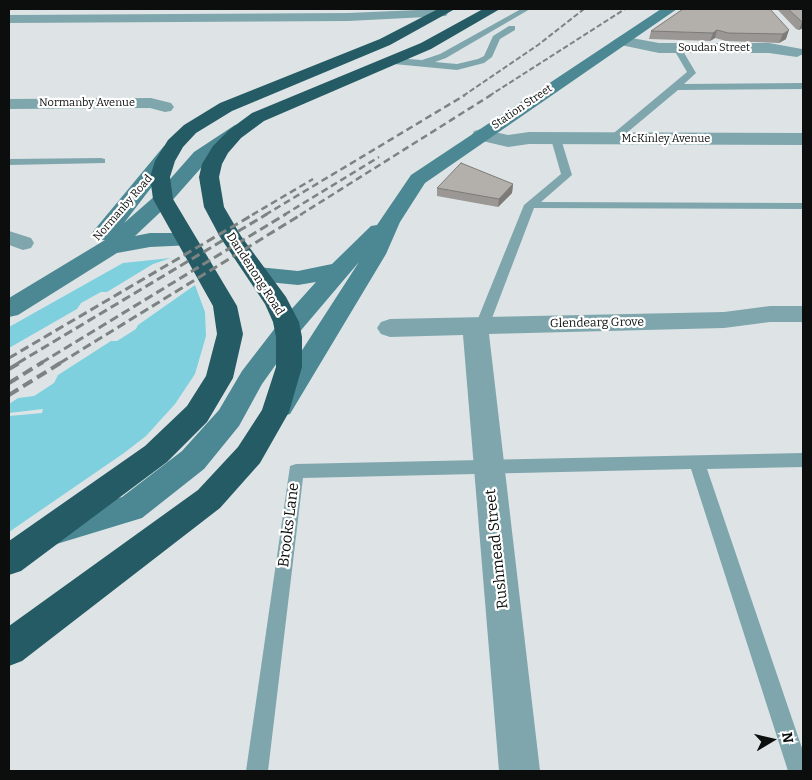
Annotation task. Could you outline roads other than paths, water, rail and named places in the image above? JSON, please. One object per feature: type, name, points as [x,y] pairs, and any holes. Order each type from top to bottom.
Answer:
[{"type":"highway","name":"Dandenong Road","points":[[9,648],[208,499],[243,464],[275,412],[289,367],[288,329],[277,303],[220,219],[214,207],[209,189],[210,169],[226,142],[241,129],[275,108],[394,61],[446,36],[493,9]]},
{"type":"highway","points":[[9,560],[156,454],[197,414],[216,382],[229,344],[227,314],[221,297],[185,240],[163,199],[160,177],[171,150],[190,129],[226,107],[385,42],[444,11]]},
{"type":"street","name":"Station Street","points":[[267,426],[375,254],[390,222],[418,179],[670,9]]},
{"type":"street","points":[[9,19],[348,17],[444,11]]},
{"type":"street","name":"Soudan Street","points":[[617,44],[630,50],[798,46]]},
{"type":"street","name":"Normanby Avenue","points":[[9,104],[137,103],[165,106]]},
{"type":"street","name":"Normanby Road","points":[[9,309],[76,266],[110,247],[163,199],[201,156],[241,129]]},
{"type":"street","name":"McKinley Avenue","points":[[487,131],[508,141],[529,138],[803,139]]},
{"type":"street","name":"Normanby Road","points":[[76,266],[93,242],[123,211],[171,150]]},
{"type":"street","name":"Station Street","points":[[49,532],[131,508],[183,469],[213,440],[229,418],[252,378],[288,329],[358,248],[390,222]]},
{"type":"street","points":[[110,247],[150,240],[185,240]]},
{"type":"street","points":[[258,274],[298,278],[339,270]]},
{"type":"street","name":"Glendearg Grove","points":[[390,328],[724,320],[770,314],[803,314]]},
{"type":"street","name":"Rushmead Street","points":[[478,326],[489,467],[519,771]]},
{"type":"lane","points":[[423,63],[460,47],[528,9]]},
{"type":"lane","points":[[394,61],[457,67],[481,62],[488,57],[496,38],[514,26],[528,9]]},
{"type":"lane","points":[[613,139],[692,73],[677,48]]},
{"type":"lane","points":[[675,86],[803,86]]},
{"type":"lane","points":[[478,326],[530,205],[567,175],[556,138]]},
{"type":"lane","points":[[9,162],[103,160],[75,173]]},
{"type":"lane","points":[[530,205],[803,206]]},
{"type":"lane","points":[[489,467],[803,460]]},
{"type":"lane","points":[[697,462],[799,771]]},
{"type":"lane","name":"Brooks Lane","points":[[257,771],[296,471],[489,467]]},
{"type":"railway","points":[[463,96],[538,45],[584,9]]},
{"type":"railway","points":[[489,96],[625,9]]},
{"type":"railway","points":[[265,215],[465,95]]},
{"type":"railway","points":[[300,215],[491,95]]},
{"type":"railway","points":[[284,215],[379,157]]},
{"type":"railway","points":[[252,215],[313,179]]},
{"type":"railway","points":[[9,358],[254,214]]},
{"type":"railway","points":[[18,363],[267,214]]},
{"type":"railway","points":[[41,363],[286,214]]},
{"type":"railway","points":[[60,363],[302,214]]},
{"type":"railway","points":[[9,369],[21,362]]},
{"type":"railway","points":[[9,383],[43,362]]},
{"type":"railway","points":[[9,395],[62,362]]}]
